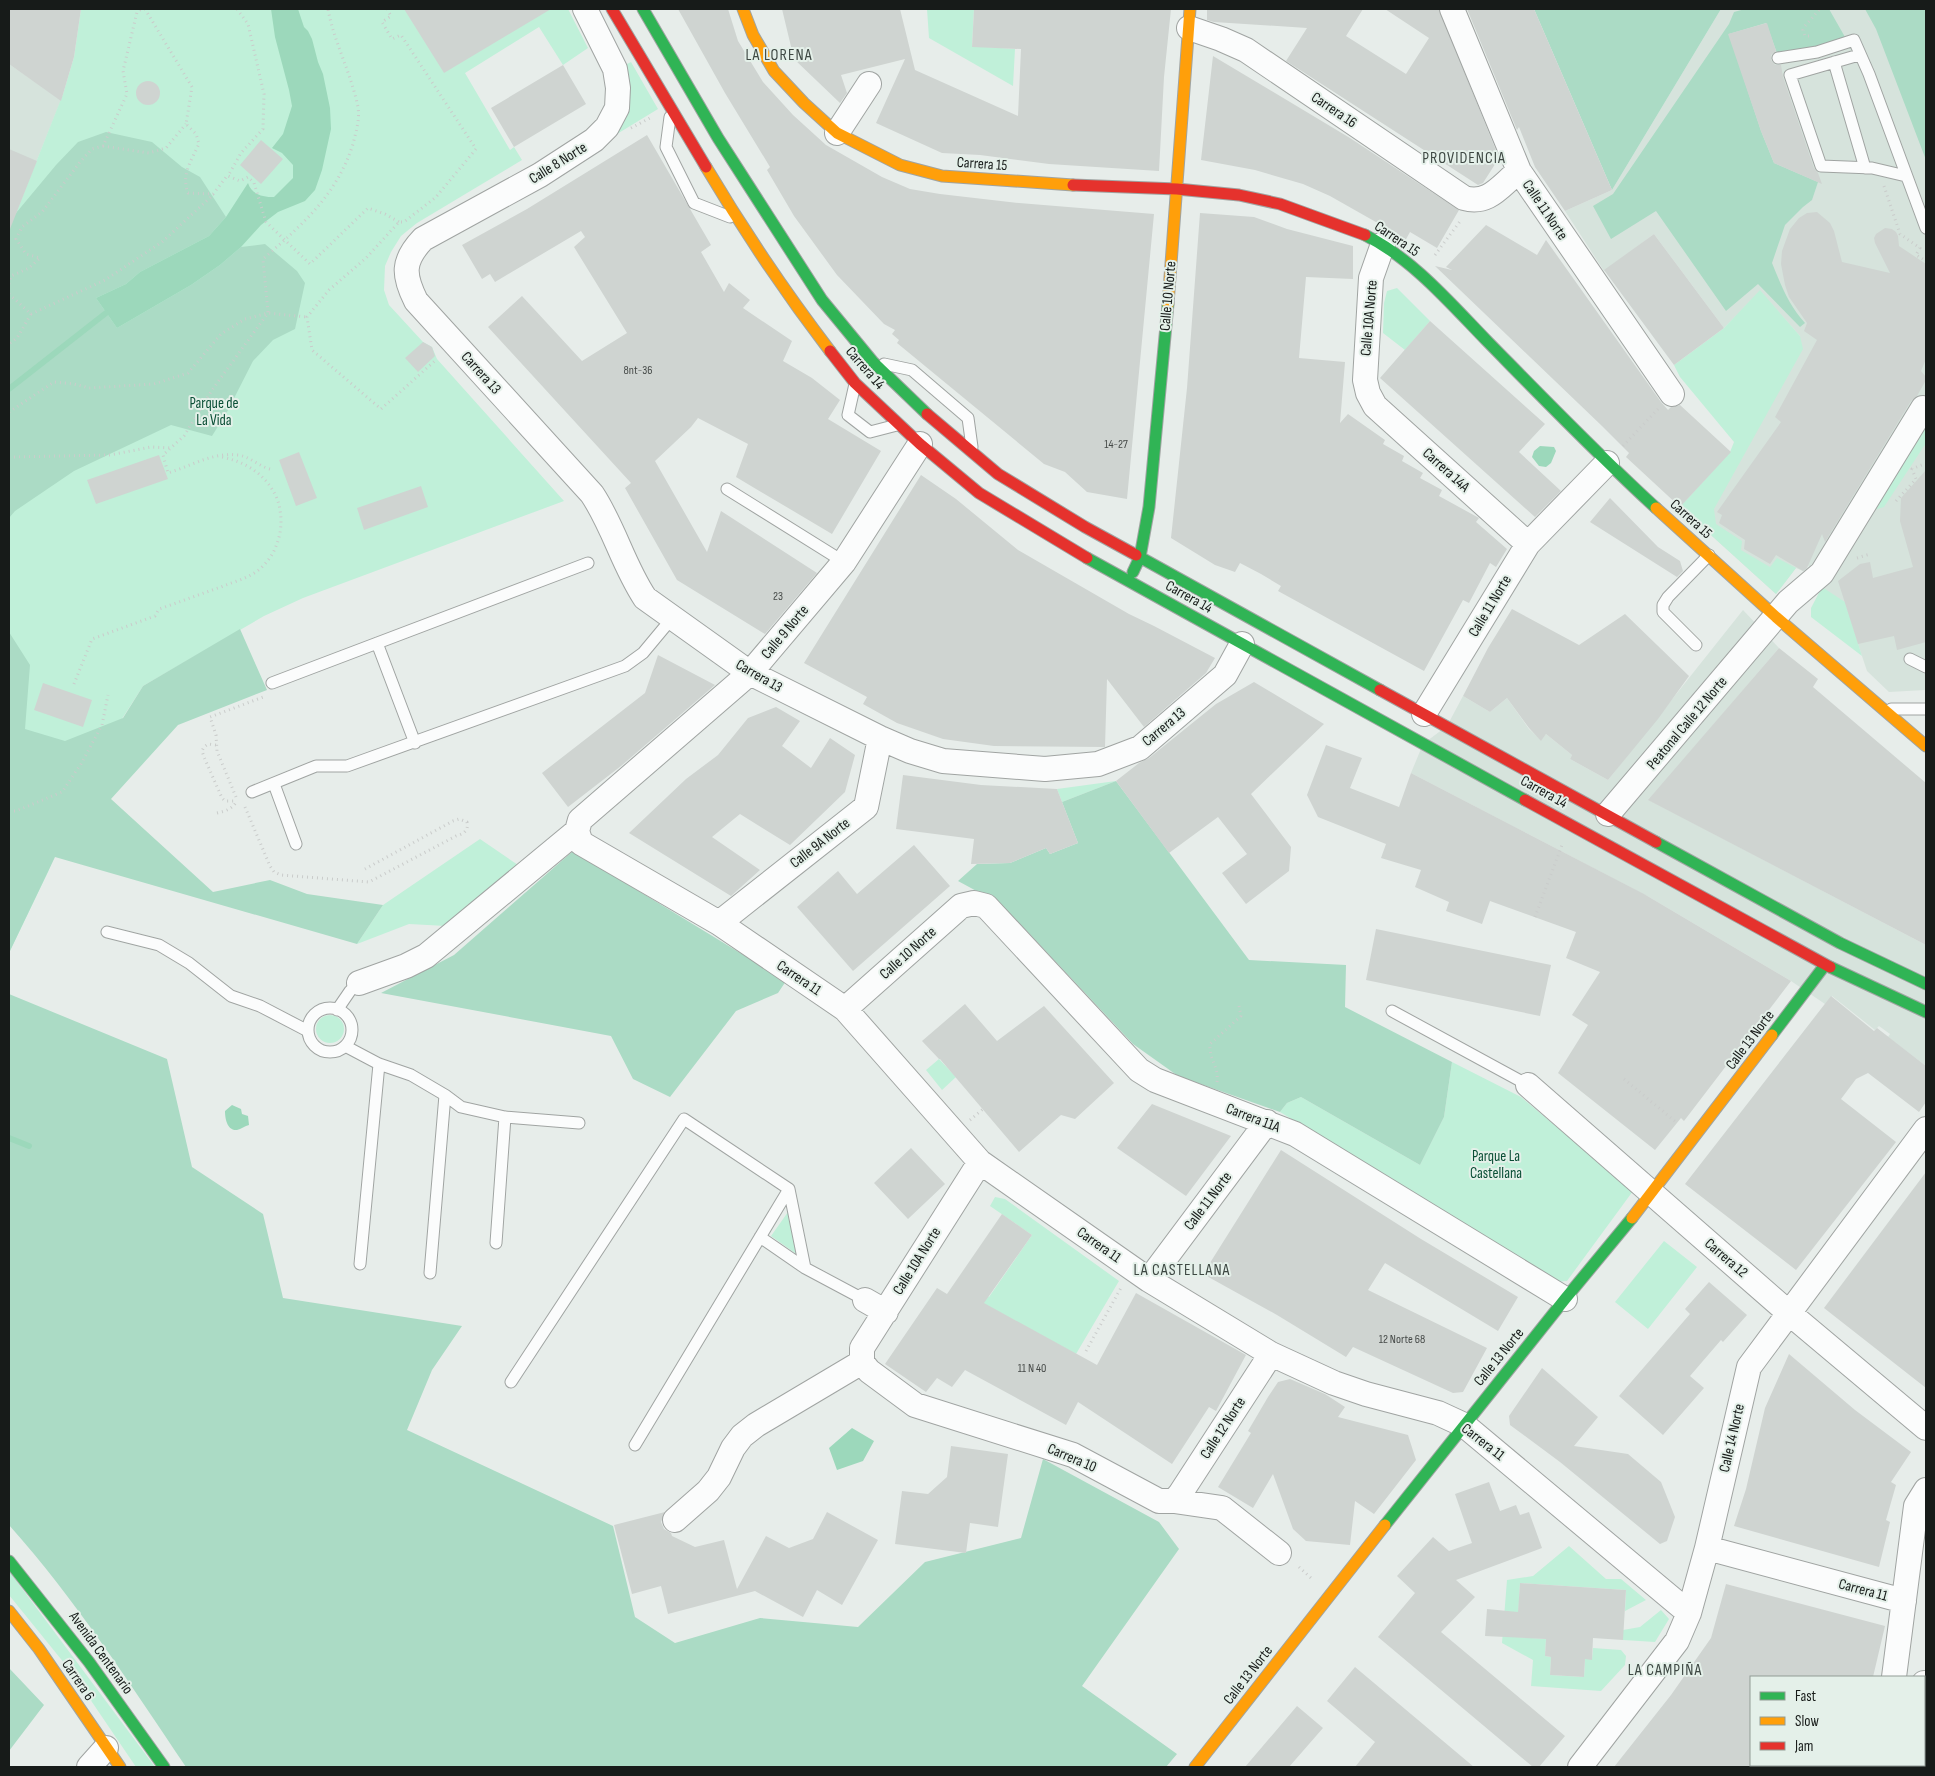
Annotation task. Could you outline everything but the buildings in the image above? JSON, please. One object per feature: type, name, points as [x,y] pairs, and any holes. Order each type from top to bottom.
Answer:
[{"type":"main road","name":"Carrera 14","points":[[612,9],[737,220],[803,316],[855,383],[920,444],[979,492],[1048,536],[1825,965],[1926,1012]]},
{"type":"main road","name":"Carrera 14","points":[[643,9],[718,138],[822,300],[873,362],[915,404],[998,474],[1045,503],[1424,714],[1840,942],[1926,984]]},
{"type":"main road","name":"Carrera 15","points":[[743,9],[752,35],[774,71],[804,103],[837,133],[900,165],[942,176],[1069,185],[1177,189],[1259,198],[1360,232],[1383,244],[1421,274],[1607,463],[1709,555],[1770,624],[1882,709],[1926,746]]},
{"type":"main road","name":"Calle 10 Norte","points":[[1129,581],[1140,556],[1150,507],[1177,189],[1189,18]]},
{"type":"main road","name":"Calle 13 Norte","points":[[1195,1767],[1565,1299],[1653,1193],[1825,965]]},
{"type":"main road","name":"Avenida Centenario","points":[[9,1561],[62,1626],[111,1691],[164,1767]]},
{"type":"main road","name":"Carrera 6","points":[[9,1611],[39,1649],[120,1767]]},
{"type":"street","name":"Calle 8 Norte","points":[[407,268],[411,252],[423,239],[526,183],[594,140],[607,127],[617,108],[618,88],[615,69],[585,9]]},
{"type":"street","name":"Calle 11 Norte","points":[[1452,9],[1519,171],[1672,394]]},
{"type":"street","name":"Carrera 16","points":[[1189,18],[1221,39],[1246,50],[1464,198],[1474,201]]},
{"type":"street","points":[[837,133],[869,84]]},
{"type":"street","points":[[1474,201],[1486,199],[1519,171]]},
{"type":"street","name":"Calle 10A Norte","points":[[1368,393],[1365,380],[1371,278],[1383,244]]},
{"type":"street","name":"Carrera 13","points":[[407,268],[408,285],[416,302],[592,494],[604,512],[633,580],[645,598],[750,673],[880,738],[910,751],[943,760],[1045,770],[1098,764],[1140,748],[1225,675],[1242,644]]},
{"type":"street","name":"Carrera 14A","points":[[1368,393],[1375,406],[1528,544]]},
{"type":"street","name":"Peatonal Calle 12 Norte","points":[[1608,814],[1788,602],[1822,573],[1923,408]]},
{"type":"street","name":"Calle 9 Norte","points":[[359,983],[406,966],[426,956],[577,831],[580,820],[750,673],[844,562],[920,444]]},
{"type":"street","name":"Calle 11 Norte","points":[[1424,714],[1528,544],[1607,463]]},
{"type":"street","name":"Calle 9A Norte","points":[[719,923],[866,807],[880,738]]},
{"type":"street","name":"Carrera 11","points":[[577,831],[581,843],[719,923],[845,1009],[980,1162],[1141,1274],[1270,1354],[1334,1383],[1366,1394],[1438,1413],[1464,1426],[1689,1614]]},
{"type":"street","name":"Calle 10 Norte","points":[[845,1009],[961,906],[974,903]]},
{"type":"street","name":"Carrera 11A","points":[[974,903],[986,906],[1139,1070],[1155,1080],[1296,1134],[1565,1299]]},
{"type":"street","name":"Carrera 12","points":[[1528,1085],[1789,1313],[1926,1428]]},
{"type":"street","name":"Calle 11 Norte","points":[[1141,1274],[1267,1122]]},
{"type":"street","name":"Calle 14 Norte","points":[[1580,1767],[1677,1641],[1689,1614],[1707,1548],[1749,1367],[1926,1129]]},
{"type":"street","name":"Calle 10A Norte","points":[[862,1362],[862,1348],[980,1162]]},
{"type":"street","points":[[865,1300],[886,1312]]},
{"type":"street","name":"Calle 12 Norte","points":[[1174,1501],[1270,1354]]},
{"type":"street","points":[[675,1520],[708,1491],[719,1477],[733,1448],[742,1436],[756,1425],[862,1362]]},
{"type":"street","name":"Carrera 10","points":[[862,1362],[869,1371],[915,1405],[1073,1455],[1159,1500],[1222,1508],[1280,1553]]},
{"type":"street","points":[[1899,1676],[1904,1601],[1916,1506],[1926,1490]]},
{"type":"street","name":"Carrera 11","points":[[1707,1548],[1904,1601]]},
{"type":"street","points":[[90,1767],[106,1748]]},
{"type":"lane","points":[[1778,58],[1817,52],[1854,40],[1869,74],[1926,228]]},
{"type":"lane","points":[[1859,55],[1790,74],[1821,166],[1872,168],[1906,176]]},
{"type":"lane","points":[[1834,62],[1865,168]]},
{"type":"lane","points":[[671,108],[666,147],[694,203],[737,220]]},
{"type":"lane","points":[[873,362],[912,370],[968,418],[973,454]]},
{"type":"lane","points":[[855,383],[848,415],[870,432],[899,425]]},
{"type":"lane","points":[[727,489],[844,562]]},
{"type":"lane","points":[[1696,644],[1663,612],[1663,605],[1668,597],[1709,555]]},
{"type":"lane","points":[[272,683],[588,563]]},
{"type":"lane","points":[[252,792],[316,766],[347,766],[625,666],[643,653],[673,617]]},
{"type":"lane","points":[[377,644],[415,742]]},
{"type":"lane","points":[[1910,659],[1926,667]]},
{"type":"lane","points":[[1882,709],[1926,709]]},
{"type":"lane","points":[[274,784],[296,844]]},
{"type":"lane","points":[[107,932],[159,945],[189,963],[231,996],[260,1006],[308,1031]]},
{"type":"lane","points":[[338,1010],[350,991],[359,983]]},
{"type":"lane","points":[[326,1009],[338,1010],[349,1019],[351,1026],[349,1040],[346,1046],[336,1052],[324,1052],[313,1045],[308,1031],[311,1019],[315,1014],[326,1009]]},
{"type":"lane","points":[[1392,1011],[1528,1085]]},
{"type":"lane","points":[[346,1046],[379,1064],[411,1075],[445,1095],[460,1107],[505,1117],[579,1123]]},
{"type":"lane","points":[[360,1264],[379,1064]]},
{"type":"lane","points":[[430,1273],[445,1095]]},
{"type":"lane","points":[[496,1243],[505,1117]]},
{"type":"lane","points":[[511,1382],[684,1119],[789,1189],[805,1268]]},
{"type":"lane","points":[[635,1444],[789,1189]]},
{"type":"lane","points":[[760,1237],[805,1268],[865,1300]]},
{"type":"path","points":[[103,146],[127,94],[123,71],[137,12],[141,9]]},
{"type":"path","points":[[9,284],[12,276],[29,268],[40,258],[26,254],[16,239],[22,227],[42,212],[92,149],[103,146],[149,153],[166,148],[186,124],[192,87],[145,9]]},
{"type":"path","points":[[9,344],[17,338],[31,314],[105,280],[162,242],[213,194],[228,176],[241,153],[263,128],[264,94],[248,24],[237,9]]},
{"type":"path","points":[[270,468],[238,454],[216,456],[168,472],[163,455],[184,436],[212,390],[268,313],[263,258],[318,208],[338,182],[349,155],[357,130],[358,109],[352,82],[330,22],[328,9]]},
{"type":"path","points":[[228,176],[240,181],[248,177],[254,183],[255,192],[266,222],[310,264],[368,208],[385,214],[399,222],[404,222],[436,197],[476,148],[431,83],[401,35],[392,39],[382,22],[391,16],[387,9]]},
{"type":"path","points":[[1816,35],[1805,36],[1803,30],[1820,9]]},
{"type":"path","points":[[607,127],[616,136],[671,108]]},
{"type":"path","points":[[186,124],[196,134],[199,144],[185,175],[188,193],[213,194]]},
{"type":"path","points":[[1882,180],[1900,234],[1920,248],[1916,255],[1926,261]]},
{"type":"path","points":[[1421,274],[1474,201]]},
{"type":"path","points":[[399,222],[366,258],[330,290],[307,317],[312,350],[381,409],[437,359]]},
{"type":"path","points":[[9,294],[31,314]]},
{"type":"path","points":[[9,412],[54,382],[89,388],[154,384],[188,373],[222,334],[245,319],[268,313],[307,317]]},
{"type":"path","points":[[1607,463],[1672,394]]},
{"type":"path","points":[[9,457],[110,454],[151,446],[171,448]]},
{"type":"path","points":[[74,684],[92,639],[155,616],[160,609],[246,577],[262,567],[276,549],[281,526],[280,505],[267,481],[250,467],[234,459],[216,456]]},
{"type":"path","points":[[1896,501],[1916,479],[1912,469],[1926,463]]},
{"type":"path","points":[[272,683],[274,692],[210,717],[216,735],[216,746],[237,801],[245,807],[274,872],[281,875],[369,882],[463,834],[466,830],[466,822],[459,819],[453,821],[365,869]]},
{"type":"path","points":[[9,810],[16,811],[62,792],[81,764],[102,725],[108,695]]},
{"type":"path","points":[[216,746],[208,744],[204,747],[202,751],[204,757],[222,798],[225,801],[237,801]]},
{"type":"path","points":[[217,813],[234,806],[247,793],[252,792]]},
{"type":"path","points":[[1535,917],[1570,824]]},
{"type":"path","points":[[1210,1102],[1218,1072],[1209,1054],[1210,1044],[1242,1016],[1239,1006]]},
{"type":"path","points":[[1624,1079],[1695,1138]]},
{"type":"path","points":[[1086,1351],[1141,1274]]},
{"type":"shaded area","points":[[271,9],[298,9],[304,27],[312,39],[323,74],[330,108],[331,129],[322,170],[315,190],[305,201],[278,212],[261,225],[241,247],[220,265],[191,285],[117,328],[96,298],[126,284],[140,272],[209,236],[226,217],[248,183],[255,193],[274,197],[293,178],[293,165],[282,153],[272,148],[283,134],[292,106],[275,37]]},
{"type":"shaded area","points":[[1721,9],[1926,9],[1926,692],[1925,690],[1889,692],[1867,671],[1858,644],[1822,587],[1822,573],[1808,566],[1805,572],[1796,568],[1776,594],[1680,507],[1731,452],[1800,336],[1760,291],[1724,328],[1654,234],[1604,271],[1565,211],[1612,190]]},
{"type":"shaded area","points":[[9,64],[61,100],[16,213],[9,210]]},
{"type":"shaded area","points":[[1540,446],[1554,447],[1556,451],[1551,463],[1546,467],[1539,466],[1532,457],[1534,451]]},
{"type":"shaded area","points":[[1743,610],[1779,648],[1649,800],[1926,945],[1926,1066],[1888,1037],[1890,1034],[1879,1026],[1875,1030],[1832,996],[1825,1004],[1791,981],[1649,897],[1411,773],[1423,744],[1447,726],[1463,696],[1490,712],[1507,698],[1529,729],[1541,740],[1546,734],[1572,755],[1570,759],[1608,780]]},
{"type":"shaded area","points":[[232,1105],[241,1109],[242,1114],[248,1116],[249,1125],[237,1130],[229,1126],[225,1111]]},
{"type":"shaded area","points":[[852,1428],[874,1441],[863,1461],[837,1470],[829,1448]]},
{"type":"green space","name":"Parque de La Vida","points":[[81,9],[568,9],[588,48],[563,65],[539,27],[465,73],[510,150],[514,147],[522,160],[417,223],[401,236],[385,266],[384,290],[389,305],[423,342],[432,347],[437,359],[564,501],[303,598],[264,616],[143,686],[88,772],[48,872],[9,953],[9,225],[16,213],[63,94],[74,57]]},
{"type":"green space","points":[[927,9],[974,9],[972,46],[1015,49],[1013,86],[929,38]]},
{"type":"green space","points":[[1534,9],[1721,9],[1612,190]]},
{"type":"green space","points":[[1745,9],[1829,9],[1845,37],[1818,47],[1777,53],[1766,23],[1729,34],[1761,131],[1774,163],[1818,182],[1812,200],[1785,225],[1772,263],[1790,302],[1805,323],[1800,327],[1758,284],[1726,311],[1656,211],[1611,239],[1593,206],[1613,194],[1729,24],[1734,12]]},
{"type":"green space","points":[[1865,9],[1926,9],[1926,160],[1876,29]]},
{"type":"green space","points":[[631,62],[658,109],[617,134],[615,132],[623,66]]},
{"type":"green space","points":[[106,132],[152,142],[182,167],[200,177],[226,217],[209,236],[140,272],[126,284],[96,298],[117,328],[191,285],[220,265],[241,247],[265,244],[297,271],[305,283],[295,329],[273,340],[253,361],[227,412],[212,436],[171,425],[74,471],[15,511],[9,518],[9,214],[16,213],[78,142]]},
{"type":"green space","points":[[1397,288],[1430,321],[1405,350],[1383,333],[1384,303],[1387,291]]},
{"type":"green space","points":[[1760,290],[1800,336],[1803,349],[1714,509],[1716,524],[1742,541],[1741,550],[1770,567],[1777,558],[1796,568],[1776,594],[1680,507],[1730,452],[1734,442],[1680,377],[1674,365],[1724,328]]},
{"type":"green space","points":[[1926,416],[1926,445],[1884,507],[1863,513]]},
{"type":"green space","points":[[1822,587],[1845,602],[1862,656],[1811,617],[1811,608]]},
{"type":"green space","points":[[240,629],[267,690],[178,725],[111,799],[213,892],[270,880],[307,894],[383,905],[357,944],[55,857],[9,953],[9,632],[30,665],[25,729],[65,741],[123,718],[143,686]]},
{"type":"green space","points":[[1116,781],[1062,802],[1057,789]]},
{"type":"green space","points":[[1116,781],[1249,960],[1346,965],[1345,1007],[1452,1062],[1444,1117],[1420,1165],[1301,1097],[1287,1103],[1280,1112],[1178,1076],[1133,1044],[1024,928],[993,900],[958,881],[977,864],[1010,863],[1046,848],[1050,854],[1078,843],[1062,802]]},
{"type":"green space","points":[[480,839],[518,865],[446,926],[409,924],[357,944],[383,905]]},
{"type":"green space","points":[[573,851],[786,981],[778,993],[736,1011],[670,1097],[633,1079],[611,1036],[381,993],[454,955]]},
{"type":"green space","points":[[9,994],[167,1059],[192,1167],[263,1214],[283,1298],[462,1326],[432,1370],[407,1430],[613,1526],[635,1617],[675,1643],[760,1618],[858,1627],[925,1562],[1021,1538],[1043,1459],[1159,1522],[1179,1549],[1082,1686],[1177,1754],[1166,1767],[186,1767],[80,1613],[9,1525]]},
{"type":"green space","points":[[330,1015],[340,1019],[344,1029],[340,1039],[330,1043],[320,1039],[316,1029],[320,1019]]},
{"type":"green space","points":[[939,1059],[956,1077],[942,1090],[926,1070]]},
{"type":"green space","name":"Parque La Castellana","points":[[1452,1062],[1521,1097],[1633,1191],[1567,1281],[1556,1282],[1280,1112],[1287,1103],[1301,1097],[1420,1165],[1444,1117]]},
{"type":"green space","points":[[995,1197],[1005,1199],[1119,1281],[1076,1354],[977,1300],[982,1292],[989,1297],[1032,1235],[990,1206]]},
{"type":"green space","points":[[788,1212],[802,1258],[771,1236]]},
{"type":"green space","points":[[1664,1241],[1697,1267],[1648,1329],[1615,1302]]},
{"type":"green space","points":[[1569,1546],[1606,1579],[1621,1579],[1646,1600],[1625,1611],[1626,1590],[1520,1583],[1517,1637],[1546,1639],[1545,1656],[1551,1657],[1550,1675],[1584,1677],[1585,1659],[1592,1659],[1593,1648],[1621,1650],[1626,1656],[1625,1665],[1601,1691],[1531,1686],[1533,1660],[1502,1643],[1507,1580],[1533,1576]]},
{"type":"green space","points":[[9,1571],[155,1767],[136,1767],[73,1674],[9,1595]]},
{"type":"green space","points":[[1661,1610],[1669,1619],[1655,1642],[1623,1640],[1623,1630],[1640,1627]]},
{"type":"green space","points":[[9,1668],[44,1705],[9,1751]]},
{"type":"waterway","points":[[9,389],[106,313]]},
{"type":"waterway","points":[[9,1138],[29,1146]]},
{"type":"traffic: fast","points":[[643,9],[718,138],[822,300],[873,362],[927,414]]},
{"type":"traffic: fast","points":[[1365,235],[1400,257],[1431,283],[1571,426],[1656,508]]},
{"type":"traffic: fast","points":[[1133,572],[1140,557],[1149,507],[1168,304]]},
{"type":"traffic: fast","points":[[1136,555],[1380,690]]},
{"type":"traffic: fast","points":[[1087,558],[1525,800]]},
{"type":"traffic: fast","points":[[1656,842],[1840,943],[1926,984]]},
{"type":"traffic: fast","points":[[1772,1035],[1825,965]]},
{"type":"traffic: fast","points":[[1830,967],[1926,1012]]},
{"type":"traffic: fast","points":[[1385,1525],[1632,1218]]},
{"type":"traffic: fast","points":[[9,1561],[89,1662],[164,1767]]},
{"type":"traffic: slow","points":[[743,9],[753,35],[774,71],[804,103],[837,133],[900,165],[942,176],[1073,185]]},
{"type":"traffic: slow","points":[[1168,304],[1190,9]]},
{"type":"traffic: slow","points":[[706,167],[765,261],[830,351]]},
{"type":"traffic: slow","points":[[1656,508],[1776,617],[1926,746]]},
{"type":"traffic: slow","points":[[1632,1218],[1772,1035]]},
{"type":"traffic: slow","points":[[1195,1767],[1385,1525]]},
{"type":"traffic: slow","points":[[9,1611],[39,1649],[120,1767]]},
{"type":"traffic: jam","points":[[612,9],[706,167]]},
{"type":"traffic: jam","points":[[1073,185],[1177,189],[1239,195],[1280,204],[1365,235]]},
{"type":"traffic: jam","points":[[830,351],[855,383],[920,444],[979,493],[1087,558]]},
{"type":"traffic: jam","points":[[927,414],[998,474],[1085,527],[1136,555]]},
{"type":"traffic: jam","points":[[1380,690],[1656,842]]},
{"type":"traffic: jam","points":[[1525,800],[1830,967]]},
{"type":"district","name":"LA LORENA","points":[[779,55]]},
{"type":"district","name":"PROVIDENCIA","points":[[1464,158]]},
{"type":"district","name":"LA CASTELLANA","points":[[1182,1270]]},
{"type":"district","name":"LA CAMPIÑA","points":[[1665,1670]]}]
